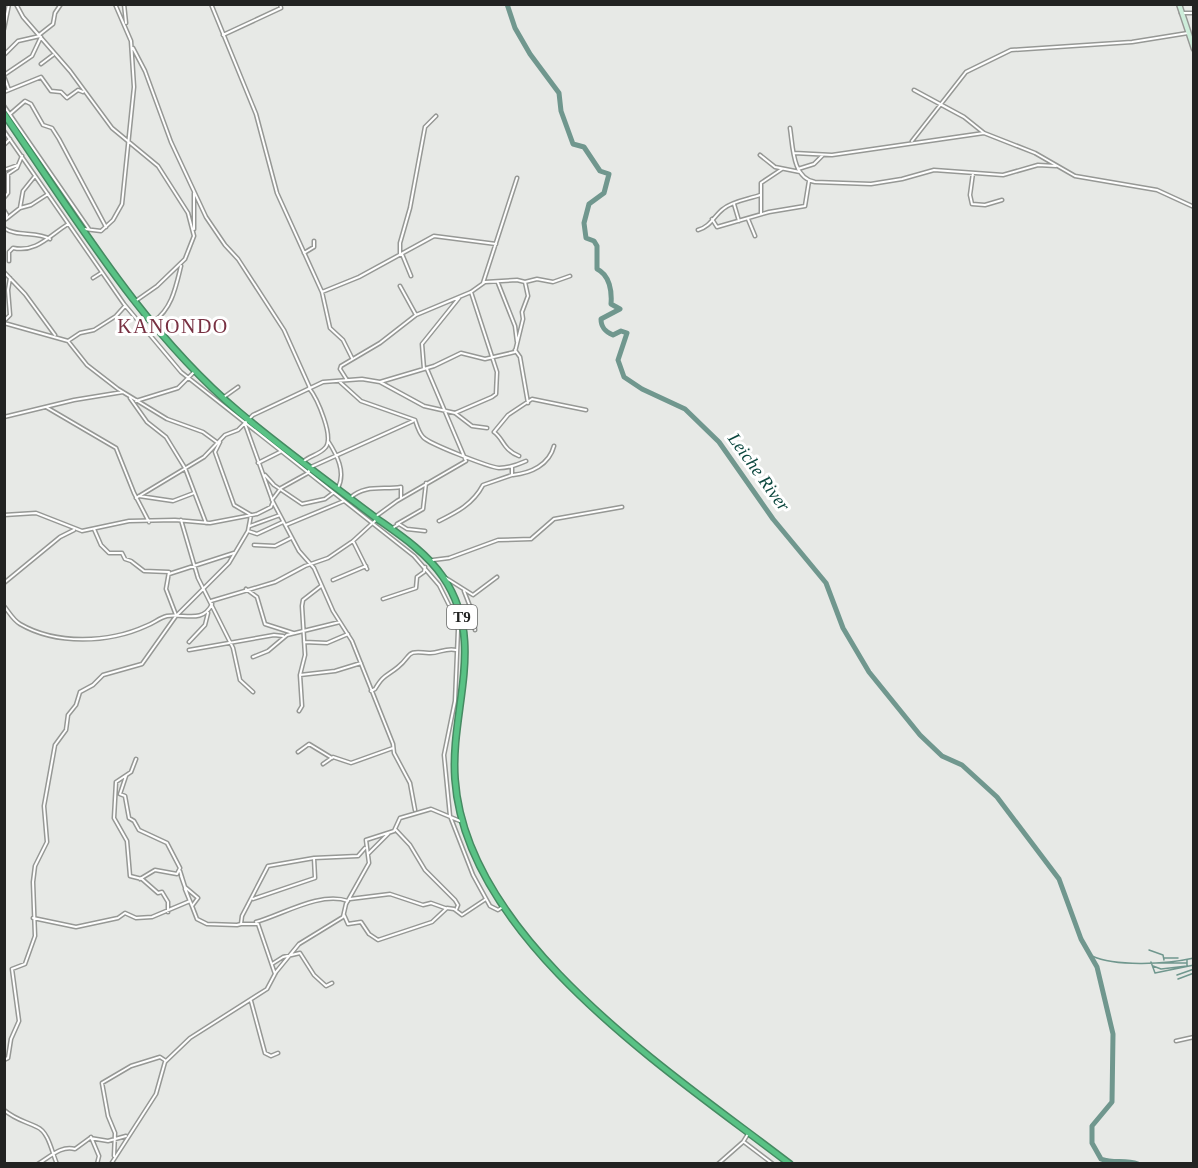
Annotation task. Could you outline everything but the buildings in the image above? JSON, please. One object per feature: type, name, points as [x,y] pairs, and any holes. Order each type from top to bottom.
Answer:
[{"type":"highway","name":"T9","points":[[7,114],[150,323],[195,371],[224,397],[246,422],[304,461],[310,470],[338,488],[391,529],[430,561],[444,578],[460,608],[466,641],[466,668],[454,767],[460,821],[472,855],[504,906],[549,963],[588,1004],[790,1164]]},
{"type":"street","points":[[4,29],[9,4]]},
{"type":"street","points":[[16,4],[112,128],[151,158],[171,183],[188,213],[194,232]]},
{"type":"street","points":[[9,90],[4,76],[32,56],[40,36],[53,24],[55,12],[60,4]]},
{"type":"street","points":[[115,4],[145,71],[171,142],[194,192],[225,245],[234,254],[284,330],[321,411],[327,440],[337,457],[342,478],[338,488]]},
{"type":"street","points":[[124,4],[126,26]]},
{"type":"street","points":[[211,4],[256,114],[277,193],[322,292],[330,328],[343,340],[352,358]]},
{"type":"street","points":[[223,35],[281,8],[280,4]]},
{"type":"street","points":[[1179,4],[1194,50]]},
{"type":"street","points":[[1181,13],[1194,13]]},
{"type":"street","points":[[912,141],[966,72],[1002,57],[1011,50],[1132,42],[1188,33]]},
{"type":"street","points":[[4,55],[18,41],[40,36]]},
{"type":"street","points":[[87,229],[97,232],[106,227],[122,204],[134,87],[133,48]]},
{"type":"street","points":[[41,64],[53,53]]},
{"type":"street","points":[[4,92],[41,77],[52,92],[61,92],[68,98],[80,90],[86,94]]},
{"type":"street","points":[[914,90],[942,105],[984,133],[1035,153],[1056,166],[1083,178],[1157,190],[1194,207]]},
{"type":"street","points":[[4,105],[7,114],[23,102],[29,101],[43,125],[52,128],[87,196],[103,216],[106,227]]},
{"type":"street","points":[[411,276],[401,253],[400,243],[410,208],[425,127],[436,116]]},
{"type":"street","points":[[790,128],[799,170],[809,181],[872,184],[902,180],[934,170],[1003,175],[1038,165],[1056,166]]},
{"type":"street","points":[[4,131],[7,142],[22,156],[125,306],[188,378],[246,422],[280,452],[310,470],[333,493],[425,567],[451,605],[458,630],[458,651],[455,701],[444,755],[450,816],[465,859],[486,899],[497,910],[504,906]]},
{"type":"street","points":[[794,153],[823,155],[912,141],[984,133]]},
{"type":"street","points":[[760,155],[770,165],[782,169],[799,170],[814,164],[823,155]]},
{"type":"street","points":[[4,198],[8,193],[8,174],[18,165],[22,156]]},
{"type":"street","points":[[4,170],[18,165]]},
{"type":"street","points":[[761,214],[762,180],[782,169]]},
{"type":"street","points":[[973,173],[970,195],[972,204],[985,206],[1002,201]]},
{"type":"street","points":[[20,208],[23,191],[35,176]]},
{"type":"street","points":[[347,380],[339,367],[380,343],[416,315],[471,292],[483,283],[517,178]]},
{"type":"street","points":[[712,219],[717,228],[761,214],[804,206],[809,181]]},
{"type":"street","points":[[150,323],[164,312],[176,288],[182,263],[194,232],[194,192]]},
{"type":"street","points":[[5,220],[20,208],[31,205],[48,194]]},
{"type":"street","points":[[698,230],[704,228],[723,208],[760,195]]},
{"type":"street","points":[[734,204],[739,221]]},
{"type":"street","points":[[4,210],[5,220]]},
{"type":"street","points":[[103,216],[113,220]]},
{"type":"street","points":[[748,219],[755,236]]},
{"type":"street","points":[[9,261],[9,252],[13,248],[20,251],[50,239],[68,224]]},
{"type":"street","points":[[4,228],[50,239]]},
{"type":"street","points":[[322,292],[358,277],[434,236],[496,244]]},
{"type":"street","points":[[304,253],[314,247],[314,241]]},
{"type":"street","points":[[135,302],[182,263]]},
{"type":"street","points":[[4,272],[55,335]]},
{"type":"street","points":[[93,278],[102,273]]},
{"type":"street","points":[[483,283],[517,280],[525,282],[537,279],[553,282],[570,276]]},
{"type":"street","points":[[10,278],[8,290],[10,315],[4,322],[55,335],[68,341],[87,365],[136,401],[172,422],[203,432],[219,442]]},
{"type":"street","points":[[515,350],[523,320],[522,312],[528,296],[525,282]]},
{"type":"street","points":[[498,283],[515,326],[517,345]]},
{"type":"street","points":[[400,286],[416,315]]},
{"type":"street","points":[[455,413],[496,394],[497,372],[490,357],[486,335],[471,292]]},
{"type":"street","points":[[189,642],[205,625],[211,602],[246,589],[275,582],[328,558],[373,525],[376,518],[401,499],[466,461],[425,368],[422,344],[461,296]]},
{"type":"street","points":[[68,341],[80,333],[94,330],[118,315],[125,306]]},
{"type":"street","points":[[135,319],[144,314]]},
{"type":"street","points":[[138,497],[204,457],[227,434],[238,430],[246,422],[323,382],[347,380],[380,382],[425,368],[461,353],[481,359],[515,350]]},
{"type":"street","points":[[515,350],[521,360],[528,403]]},
{"type":"street","points":[[136,401],[174,390],[195,371]]},
{"type":"street","points":[[339,380],[361,401],[415,420],[424,439],[451,454],[464,454],[498,468],[512,467],[526,461]]},
{"type":"street","points":[[380,382],[424,406],[455,413],[472,426],[487,428]]},
{"type":"street","points":[[224,397],[238,387]]},
{"type":"street","points":[[4,417],[123,392]]},
{"type":"street","points":[[129,396],[142,416],[166,437],[185,468],[206,523]]},
{"type":"street","points":[[519,456],[505,448],[499,436],[494,432],[508,415],[532,399],[586,410]]},
{"type":"street","points":[[46,407],[116,448],[149,522]]},
{"type":"street","points":[[4,515],[36,513],[74,530],[82,531],[118,522],[181,520],[206,523],[251,515],[268,509],[279,489],[310,470],[415,420]]},
{"type":"street","points":[[246,422],[272,501],[291,538],[311,565],[361,663],[393,748],[409,778],[415,810]]},
{"type":"street","points":[[304,461],[324,449],[327,440]]},
{"type":"street","points":[[219,442],[215,452],[233,503],[239,510],[251,515]]},
{"type":"street","points":[[439,521],[460,512],[478,495],[483,485],[539,467],[549,458],[554,446]]},
{"type":"street","points":[[258,463],[280,452]]},
{"type":"street","points":[[512,467],[513,475]]},
{"type":"street","points":[[263,473],[279,489],[302,504],[325,499],[333,493]]},
{"type":"street","points":[[391,529],[423,509],[426,483]]},
{"type":"street","points":[[350,498],[364,489],[386,490],[401,487],[401,499]]},
{"type":"street","points":[[138,497],[173,501],[195,492]]},
{"type":"street","points":[[248,531],[257,534],[344,501]]},
{"type":"street","points":[[430,561],[449,558],[498,540],[531,539],[554,519],[622,507]]},
{"type":"street","points":[[4,1060],[8,1058],[11,1037],[19,1021],[12,969],[24,966],[28,960],[34,936],[35,868],[47,842],[44,810],[46,790],[55,745],[66,730],[68,715],[76,705],[80,692],[93,685],[103,675],[140,666],[177,615],[205,589],[236,553],[250,526],[251,515]]},
{"type":"street","points":[[250,526],[280,515]]},
{"type":"street","points":[[181,520],[194,567],[231,643],[240,680],[253,692]]},
{"type":"street","points":[[397,524],[407,529],[425,531]]},
{"type":"street","points":[[94,528],[106,552],[122,553],[125,559],[144,571],[165,570],[169,574]]},
{"type":"street","points":[[4,583],[60,537],[74,530]]},
{"type":"street","points":[[254,545],[275,546],[291,538]]},
{"type":"street","points":[[333,580],[366,568],[353,541]]},
{"type":"street","points":[[169,574],[217,557],[236,553]]},
{"type":"street","points":[[382,598],[416,588],[417,577],[425,567]]},
{"type":"street","points":[[169,574],[166,589],[177,615]]},
{"type":"street","points":[[444,578],[451,579],[464,591],[475,595],[497,576]]},
{"type":"street","points":[[299,711],[302,706],[300,675],[305,655],[302,630],[303,600],[321,586]]},
{"type":"street","points":[[246,589],[257,597],[265,624],[292,633]]},
{"type":"street","points":[[464,591],[473,614],[475,630]]},
{"type":"street","points":[[4,606],[22,625],[67,638],[113,636],[177,615],[193,617],[208,610]]},
{"type":"street","points":[[253,657],[267,651],[283,636],[340,622]]},
{"type":"street","points":[[304,642],[324,644],[348,634]]},
{"type":"street","points":[[189,650],[274,635],[283,636]]},
{"type":"street","points":[[371,691],[375,689],[382,676],[400,666],[409,654],[420,650],[429,652],[444,648],[458,651]]},
{"type":"street","points":[[300,675],[335,671],[361,663]]},
{"type":"street","points":[[298,752],[309,744],[332,758],[351,763],[393,748]]},
{"type":"street","points":[[323,764],[332,758]]},
{"type":"street","points":[[136,759],[132,770],[119,778],[116,785],[114,818],[126,842],[130,876],[140,879],[157,892],[162,892],[168,903],[168,912]]},
{"type":"street","points":[[126,775],[120,794],[125,796],[129,818],[134,821],[139,830],[167,843],[178,861],[179,873]]},
{"type":"street","points":[[407,816],[435,809],[460,821]]},
{"type":"street","points":[[415,810],[419,812]]},
{"type":"street","points":[[368,854],[395,830],[398,821],[415,810]]},
{"type":"street","points":[[395,830],[410,845],[425,870],[455,900],[458,905],[456,910]]},
{"type":"street","points":[[241,924],[242,916],[268,867],[314,858],[358,856],[365,848],[367,839],[390,833]]},
{"type":"street","points":[[111,1164],[156,1094],[166,1061],[194,1035],[251,1002],[267,989],[300,943],[325,930],[344,915],[349,900],[368,867],[368,854],[365,848]]},
{"type":"street","points":[[252,899],[315,878],[314,858]]},
{"type":"street","points":[[140,879],[154,870],[179,873],[188,891],[188,896]]},
{"type":"street","points":[[182,876],[195,917],[201,922],[241,924],[256,922],[313,903],[390,894],[423,905],[431,903],[456,910],[462,915],[486,899]]},
{"type":"street","points":[[185,888],[198,898],[192,906]]},
{"type":"street","points":[[33,918],[77,927],[118,918],[125,913],[139,918],[168,912],[181,903],[190,901]]},
{"type":"street","points":[[344,915],[348,924],[362,922],[369,934],[377,940],[432,922],[446,908]]},
{"type":"street","points":[[256,922],[275,975]]},
{"type":"street","points":[[272,964],[293,954],[302,955],[314,975],[326,986],[332,983]]},
{"type":"street","points":[[251,1002],[265,1053],[271,1056],[278,1053]]},
{"type":"street","points":[[1176,1041],[1194,1037]]},
{"type":"street","points":[[114,1158],[116,1140],[102,1083],[145,1060],[160,1057],[166,1061]]},
{"type":"street","points":[[4,1110],[18,1121],[38,1127],[46,1136],[57,1164]]},
{"type":"street","points":[[718,1164],[743,1142],[749,1132]]},
{"type":"street","points":[[90,1137],[107,1141],[128,1135]]},
{"type":"street","points":[[39,1164],[68,1147],[75,1149],[90,1137]]},
{"type":"street","points":[[90,1137],[99,1156],[97,1164]]},
{"type":"street","points":[[743,1142],[773,1164]]},
{"type":"waterway","name":"Leiche River","points":[[507,4],[515,28],[530,54],[559,93],[561,111],[573,144],[584,147],[600,171],[609,174],[604,193],[589,204],[584,223],[586,238],[594,241],[597,246],[597,269],[605,275],[610,289],[611,304],[620,309],[601,319],[602,325],[613,335],[621,331],[627,333],[618,360],[624,377],[642,389],[685,409],[719,442],[773,519],[826,583],[843,628],[869,672],[920,735],[942,756],[962,765],[997,797],[1059,879],[1081,939],[1097,967],[1113,1034],[1112,1102],[1092,1126],[1092,1143],[1101,1159],[1138,1164]]},
{"type":"waterway","points":[[1149,950],[1163,955],[1164,960]]},
{"type":"waterway","points":[[1092,956],[1128,963],[1170,962],[1194,958]]},
{"type":"waterway","points":[[1164,958],[1178,958]]},
{"type":"waterway","points":[[1153,966],[1161,969],[1187,966],[1187,960]]},
{"type":"waterway","points":[[1151,962],[1155,973],[1194,965]]},
{"type":"waterway","points":[[1157,963],[1186,963]]},
{"type":"waterway","points":[[1177,975],[1194,969]]},
{"type":"waterway","points":[[1178,979],[1194,973]]},
{"type":"district","name":"KANONDO","points":[[173,326]]}]
